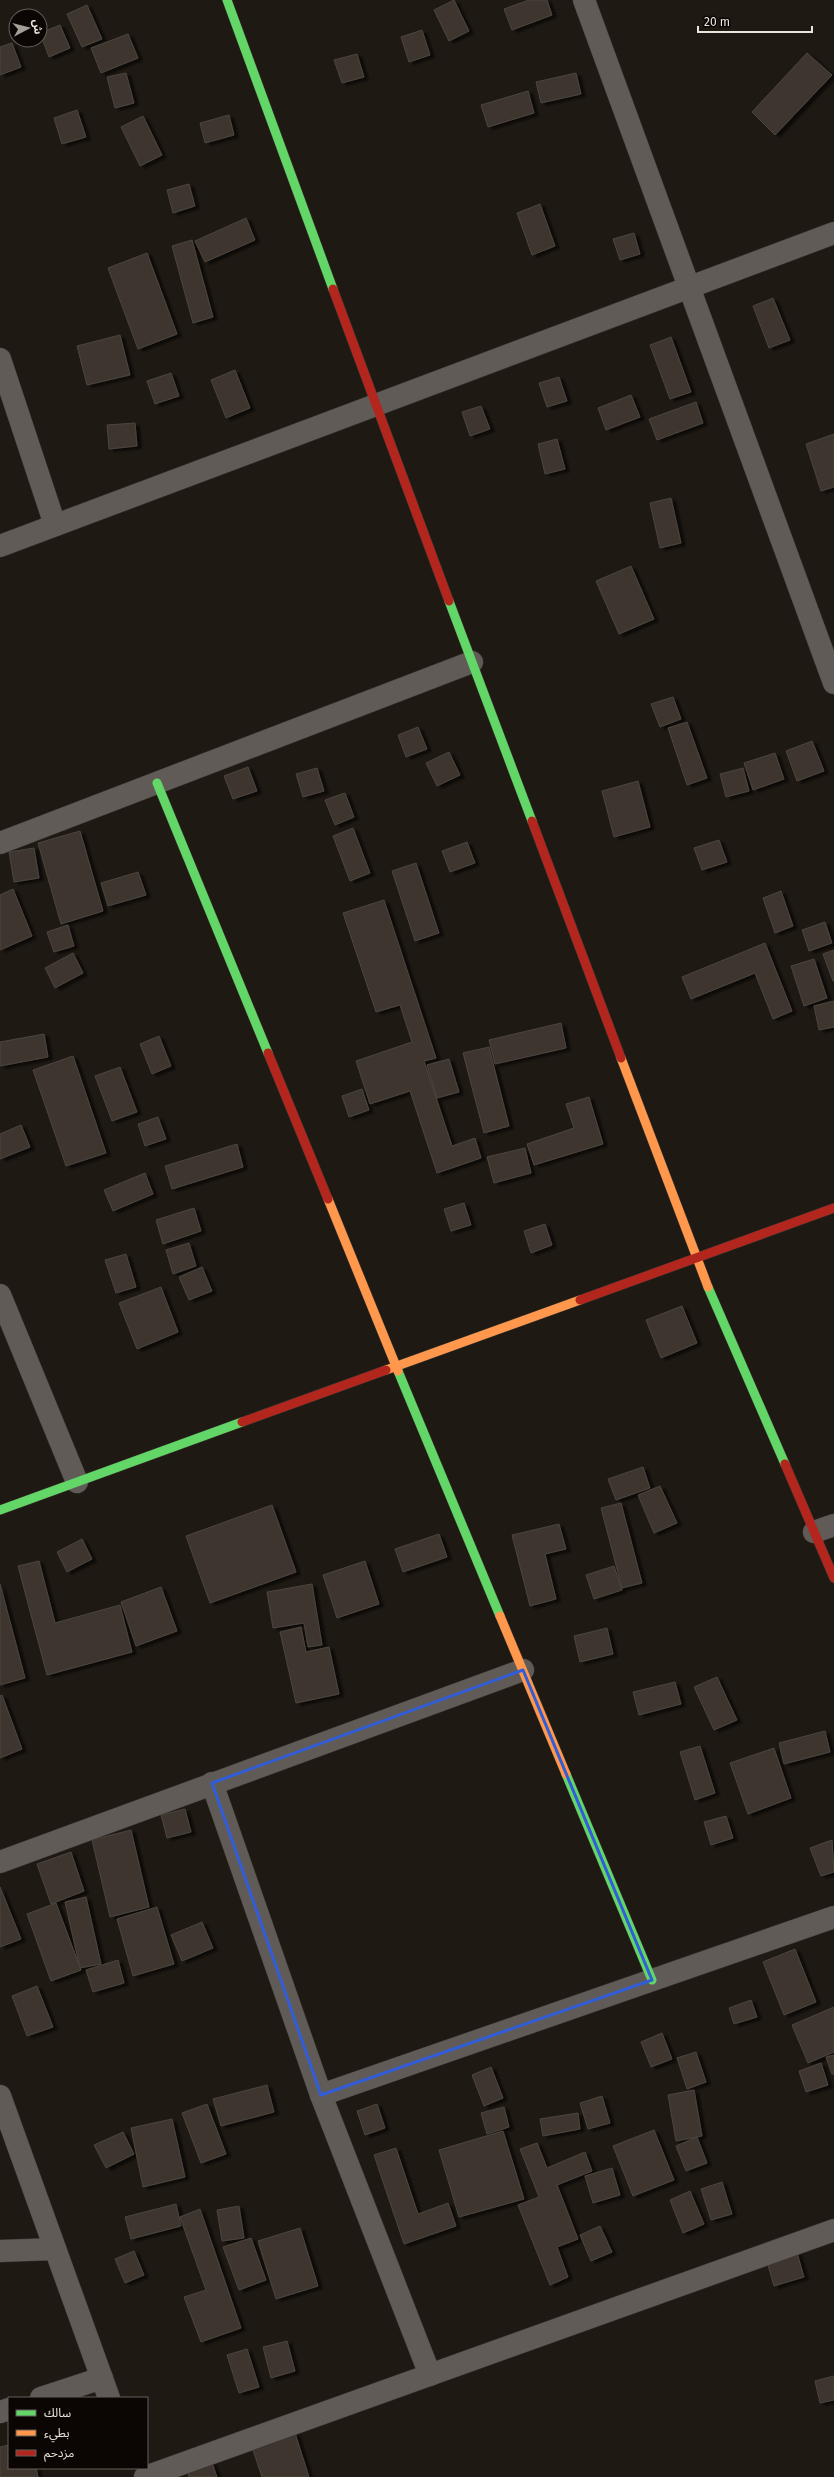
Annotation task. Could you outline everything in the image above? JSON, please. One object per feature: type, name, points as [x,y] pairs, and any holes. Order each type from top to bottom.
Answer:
[{"type":"street","points":[[228,0],[375,404],[696,1258],[824,1528],[834,1578]]},
{"type":"street","points":[[584,0],[834,683]]},
{"type":"street","points":[[0,546],[689,286],[834,233]]},
{"type":"street","points":[[0,359],[55,525]]},
{"type":"street","points":[[0,843],[472,662]]},
{"type":"street","points":[[157,783],[396,1366],[652,1980]]},
{"type":"street","points":[[0,1510],[834,1208]]},
{"type":"street","points":[[0,1295],[77,1482]]},
{"type":"street","points":[[0,1862],[523,1670]]},
{"type":"street","points":[[212,1784],[321,2095],[430,2375]]},
{"type":"street","points":[[321,2095],[834,1917]]},
{"type":"street","points":[[0,2096],[109,2397]]},
{"type":"street","points":[[145,2477],[834,2230]]},
{"type":"street","points":[[0,2251],[55,2249]]},
{"type":"street","points":[[44,2397],[102,2378]]},
{"type":"highlighted area","points":[[523,1670],[652,1980],[321,2095],[212,1783]]},
{"type":"building","points":[[454,0],[469,31],[449,41],[434,10]]},
{"type":"building","points":[[529,0],[547,0],[552,15],[512,30],[504,9]]},
{"type":"building","points":[[87,5],[102,39],[82,47],[67,14]]},
{"type":"building","points":[[60,25],[70,48],[49,57],[46,48],[48,48],[48,30]]},
{"type":"building","points":[[422,30],[430,55],[409,62],[401,37]]},
{"type":"building","points":[[128,34],[138,58],[101,73],[91,48]]},
{"type":"building","points":[[8,44],[8,48],[14,48],[21,67],[0,75],[0,47]]},
{"type":"building","points":[[807,53],[832,75],[775,135],[752,112]]},
{"type":"building","points":[[357,54],[364,77],[342,83],[334,60]]},
{"type":"building","points":[[126,73],[134,103],[115,108],[107,77]]},
{"type":"building","points":[[576,73],[581,94],[541,103],[536,82]]},
{"type":"building","points":[[528,91],[534,113],[488,127],[481,105]]},
{"type":"building","points":[[77,110],[86,137],[62,144],[54,118]]},
{"type":"building","points":[[229,115],[234,135],[205,143],[200,123]]},
{"type":"building","points":[[143,116],[162,155],[140,166],[121,127]]},
{"type":"building","points":[[189,184],[195,206],[173,213],[167,190]]},
{"type":"building","points":[[540,204],[555,246],[532,255],[517,213]]},
{"type":"building","points":[[246,218],[255,240],[205,262],[195,241]]},
{"type":"building","points":[[634,233],[640,254],[620,260],[613,239]]},
{"type":"building","points":[[192,240],[213,317],[193,323],[172,246]]},
{"type":"building","points":[[147,253],[177,334],[138,349],[108,268]]},
{"type":"building","points":[[773,298],[790,340],[769,348],[753,306]]},
{"type":"building","points":[[120,335],[130,375],[87,385],[77,346]]},
{"type":"building","points":[[671,337],[691,392],[670,399],[650,345]]},
{"type":"building","points":[[235,370],[250,408],[226,418],[211,380]]},
{"type":"building","points":[[171,373],[179,396],[155,404],[147,381]]},
{"type":"building","points":[[559,377],[567,401],[547,407],[539,383]]},
{"type":"building","points":[[631,395],[640,417],[606,430],[598,408]]},
{"type":"building","points":[[696,402],[703,423],[657,440],[649,419]]},
{"type":"building","points":[[481,406],[490,429],[470,436],[462,412]]},
{"type":"building","points":[[135,423],[137,446],[109,449],[107,425]]},
{"type":"building","points":[[834,434],[834,487],[821,491],[806,444]]},
{"type":"building","points":[[557,439],[565,469],[545,474],[538,444]]},
{"type":"building","points":[[671,498],[681,543],[660,548],[650,503]]},
{"type":"building","points":[[631,566],[654,619],[619,634],[596,581]]},
{"type":"building","points":[[673,697],[681,719],[660,727],[651,704]]},
{"type":"building","points":[[687,722],[707,778],[687,785],[668,728]]},
{"type":"building","points":[[418,727],[427,749],[406,757],[398,735]]},
{"type":"building","points":[[812,741],[824,771],[797,781],[786,751]]},
{"type":"building","points":[[449,752],[460,775],[437,786],[426,763]]},
{"type":"building","points":[[775,753],[784,779],[753,790],[744,763]]},
{"type":"building","points":[[248,767],[257,791],[233,799],[224,776]]},
{"type":"building","points":[[317,768],[324,791],[303,797],[296,774]]},
{"type":"building","points":[[743,768],[749,791],[726,797],[720,774]]},
{"type":"building","points":[[638,781],[650,827],[614,837],[602,791]]},
{"type":"building","points":[[345,793],[354,817],[335,825],[325,800]]},
{"type":"building","points":[[353,828],[370,873],[350,881],[333,836]]},
{"type":"building","points":[[80,831],[103,911],[61,924],[38,843]]},
{"type":"building","points":[[719,840],[727,862],[702,870],[694,848]]},
{"type":"building","points":[[467,842],[475,863],[450,872],[442,851]]},
{"type":"building","points":[[34,848],[39,878],[14,882],[9,852]]},
{"type":"building","points":[[416,863],[439,933],[415,941],[392,871]]},
{"type":"building","points":[[138,872],[146,895],[108,906],[101,883]]},
{"type":"building","points":[[13,889],[32,936],[0,950],[0,895]]},
{"type":"building","points":[[781,891],[793,926],[775,933],[763,898]]},
{"type":"building","points":[[384,900],[436,1058],[424,1061],[452,1146],[475,1138],[481,1158],[437,1173],[410,1091],[370,1104],[356,1061],[412,1042],[400,1005],[376,1012],[343,913]]},
{"type":"building","points":[[825,922],[832,943],[809,951],[802,930]]},
{"type":"building","points":[[68,925],[74,946],[54,952],[47,932]]},
{"type":"building","points":[[765,943],[792,1011],[773,1019],[755,973],[691,999],[682,977]]},
{"type":"building","points":[[834,950],[834,981],[833,981],[823,954]]},
{"type":"building","points":[[73,953],[83,973],[55,988],[45,968]]},
{"type":"building","points":[[814,959],[827,998],[804,1006],[791,966]]},
{"type":"building","points":[[834,1001],[834,1027],[819,1030],[814,1006]]},
{"type":"building","points":[[561,1023],[566,1048],[495,1064],[489,1040]]},
{"type":"building","points":[[44,1034],[48,1057],[0,1066],[0,1042]]},
{"type":"building","points":[[159,1036],[171,1066],[152,1074],[140,1044]]},
{"type":"building","points":[[489,1047],[509,1126],[484,1133],[463,1053]]},
{"type":"building","points":[[73,1056],[106,1153],[66,1166],[33,1070]]},
{"type":"building","points":[[449,1059],[459,1092],[437,1098],[427,1065]]},
{"type":"building","points":[[120,1067],[137,1112],[112,1121],[95,1076]]},
{"type":"building","points":[[362,1089],[369,1110],[349,1117],[342,1096]]},
{"type":"building","points":[[589,1097],[603,1144],[534,1165],[527,1144],[574,1128],[566,1104]]},
{"type":"building","points":[[158,1117],[166,1139],[145,1146],[138,1124]]},
{"type":"building","points":[[21,1125],[30,1147],[0,1159],[0,1134]]},
{"type":"building","points":[[237,1144],[243,1167],[172,1189],[165,1166]]},
{"type":"building","points":[[525,1148],[531,1173],[494,1183],[487,1157]]},
{"type":"building","points":[[145,1173],[153,1194],[113,1211],[104,1190]]},
{"type":"building","points":[[464,1203],[471,1225],[451,1231],[444,1209]]},
{"type":"building","points":[[194,1208],[201,1231],[163,1244],[156,1220]]},
{"type":"building","points":[[545,1224],[552,1245],[531,1253],[524,1231]]},
{"type":"building","points":[[189,1243],[196,1266],[173,1274],[166,1250]]},
{"type":"building","points":[[126,1254],[136,1287],[116,1293],[105,1260]]},
{"type":"building","points":[[202,1267],[212,1291],[189,1300],[179,1277]]},
{"type":"building","points":[[161,1287],[178,1332],[137,1349],[119,1303]]},
{"type":"building","points":[[682,1306],[697,1343],[661,1358],[646,1320]]},
{"type":"building","points":[[643,1467],[650,1488],[616,1500],[608,1479]]},
{"type":"building","points":[[660,1486],[677,1523],[654,1533],[638,1495]]},
{"type":"building","points":[[621,1503],[642,1583],[622,1588],[601,1508]]},
{"type":"building","points":[[272,1505],[296,1572],[210,1603],[186,1536]]},
{"type":"building","points":[[559,1524],[566,1549],[545,1554],[556,1599],[530,1606],[512,1535]]},
{"type":"building","points":[[439,1534],[447,1557],[403,1572],[395,1549]]},
{"type":"building","points":[[82,1539],[92,1559],[67,1572],[57,1552]]},
{"type":"building","points":[[39,1561],[55,1623],[120,1605],[132,1652],[47,1675],[18,1566]]},
{"type":"building","points":[[365,1561],[379,1604],[337,1618],[323,1575]]},
{"type":"building","points":[[614,1566],[622,1590],[594,1599],[586,1575]]},
{"type":"building","points":[[0,1584],[25,1678],[0,1685]]},
{"type":"building","points":[[312,1584],[322,1645],[308,1647],[304,1623],[273,1628],[267,1592]]},
{"type":"building","points":[[161,1587],[177,1631],[136,1646],[121,1602]]},
{"type":"building","points":[[301,1627],[306,1652],[329,1647],[339,1694],[296,1703],[280,1632]]},
{"type":"building","points":[[607,1628],[613,1654],[580,1662],[574,1636]]},
{"type":"building","points":[[717,1677],[737,1720],[714,1730],[694,1687]]},
{"type":"building","points":[[675,1682],[681,1704],[639,1715],[633,1692]]},
{"type":"building","points":[[2,1695],[22,1749],[0,1758],[0,1696]]},
{"type":"building","points":[[825,1731],[830,1752],[784,1764],[779,1743]]},
{"type":"building","points":[[700,1746],[715,1793],[695,1800],[680,1752]]},
{"type":"building","points":[[774,1748],[791,1798],[748,1814],[730,1763]]},
{"type":"building","points":[[185,1809],[191,1832],[167,1838],[161,1815]]},
{"type":"building","points":[[726,1816],[733,1838],[711,1845],[704,1822]]},
{"type":"building","points":[[131,1830],[149,1907],[110,1917],[92,1840]]},
{"type":"building","points":[[832,1840],[834,1872],[821,1876],[810,1848]]},
{"type":"building","points":[[71,1852],[84,1891],[51,1904],[37,1864]]},
{"type":"building","points":[[0,1887],[21,1939],[0,1947]]},
{"type":"building","points":[[86,1897],[101,1964],[80,1968],[65,1902]]},
{"type":"building","points":[[56,1903],[81,1970],[51,1981],[27,1914]]},
{"type":"building","points":[[157,1907],[174,1964],[133,1976],[117,1919]]},
{"type":"building","points":[[202,1922],[213,1948],[182,1961],[171,1935]]},
{"type":"building","points":[[795,1949],[816,2002],[784,2015],[763,1962]]},
{"type":"building","points":[[118,1960],[124,1983],[93,1992],[86,1970]]},
{"type":"building","points":[[37,1986],[53,2027],[27,2036],[12,1996]]},
{"type":"building","points":[[751,2000],[757,2017],[734,2024],[729,2008]]},
{"type":"building","points":[[834,2007],[834,2052],[808,2063],[792,2025]]},
{"type":"building","points":[[662,2033],[672,2059],[651,2067],[641,2042]]},
{"type":"building","points":[[696,2052],[706,2082],[687,2089],[677,2058]]},
{"type":"building","points":[[834,2055],[834,2074],[832,2074],[826,2057]]},
{"type":"building","points":[[821,2063],[828,2085],[806,2092],[799,2071]]},
{"type":"building","points":[[491,2067],[503,2098],[484,2106],[472,2075]]},
{"type":"building","points":[[267,2085],[274,2112],[221,2126],[213,2099]]},
{"type":"building","points":[[694,2090],[702,2136],[676,2141],[668,2095]]},
{"type":"building","points":[[602,2096],[610,2123],[588,2129],[580,2103]]},
{"type":"building","points":[[207,2104],[226,2154],[201,2163],[182,2113]]},
{"type":"building","points":[[377,2104],[385,2128],[365,2135],[357,2111]]},
{"type":"building","points":[[504,2107],[509,2127],[487,2134],[481,2113]]},
{"type":"building","points":[[578,2113],[580,2129],[543,2136],[540,2119]]},
{"type":"building","points":[[172,2119],[185,2177],[143,2187],[131,2128]]},
{"type":"building","points":[[654,2130],[674,2180],[633,2196],[613,2146]]},
{"type":"building","points":[[503,2131],[524,2199],[459,2217],[439,2150]]},
{"type":"building","points":[[123,2132],[134,2154],[106,2168],[94,2145]]},
{"type":"building","points":[[697,2137],[707,2163],[686,2171],[676,2146]]},
{"type":"building","points":[[537,2143],[547,2168],[585,2152],[592,2171],[557,2185],[578,2239],[557,2247],[568,2277],[550,2285],[518,2205],[539,2197],[520,2149]]},
{"type":"building","points":[[396,2148],[418,2214],[448,2203],[456,2226],[404,2244],[374,2155]]},
{"type":"building","points":[[612,2168],[620,2195],[593,2203],[585,2176]]},
{"type":"building","points":[[722,2182],[732,2214],[711,2220],[701,2189]]},
{"type":"building","points":[[690,2191],[704,2224],[683,2233],[670,2200]]},
{"type":"building","points":[[176,2204],[181,2226],[131,2239],[125,2217]]},
{"type":"building","points":[[239,2206],[244,2238],[222,2241],[217,2210]]},
{"type":"building","points":[[200,2209],[241,2328],[201,2342],[184,2297],[206,2290],[180,2217]]},
{"type":"building","points":[[600,2226],[612,2252],[591,2261],[580,2235]]},
{"type":"building","points":[[300,2228],[318,2286],[276,2299],[258,2241]]},
{"type":"building","points":[[251,2238],[266,2280],[239,2290],[223,2247]]},
{"type":"building","points":[[134,2251],[144,2275],[125,2283],[115,2259]]},
{"type":"building","points":[[797,2253],[804,2277],[774,2286],[767,2262]]},
{"type":"building","points":[[287,2341],[295,2371],[271,2378],[263,2347]]},
{"type":"building","points":[[247,2349],[259,2387],[239,2393],[227,2355]]},
{"type":"building","points":[[834,2376],[834,2400],[820,2403],[815,2381]]},
{"type":"building","points":[[295,2433],[309,2477],[262,2477],[252,2447]]},
{"type":"building","points":[[8,2445],[8,2469],[36,2469],[38,2477],[0,2477],[0,2447]]},
{"type":"building","points":[[212,2463],[217,2477],[189,2477],[187,2471]]},
{"type":"traffic: fast","points":[[227,0],[333,289]]},
{"type":"traffic: fast","points":[[449,601],[532,821]]},
{"type":"traffic: fast","points":[[157,783],[268,1053]]},
{"type":"traffic: fast","points":[[708,1287],[785,1464]]},
{"type":"traffic: fast","points":[[398,1371],[500,1616]]},
{"type":"traffic: fast","points":[[0,1510],[242,1422]]},
{"type":"traffic: fast","points":[[566,1774],[652,1980]]},
{"type":"traffic: slow","points":[[621,1058],[708,1287]]},
{"type":"traffic: slow","points":[[328,1199],[398,1371]]},
{"type":"traffic: slow","points":[[386,1370],[580,1300]]},
{"type":"traffic: slow","points":[[500,1616],[566,1774]]},
{"type":"traffic: jam","points":[[333,289],[449,601]]},
{"type":"traffic: jam","points":[[532,821],[621,1058]]},
{"type":"traffic: jam","points":[[268,1053],[328,1199]]},
{"type":"traffic: jam","points":[[580,1300],[834,1208]]},
{"type":"traffic: jam","points":[[242,1422],[386,1370]]},
{"type":"traffic: jam","points":[[785,1464],[834,1578]]}]
